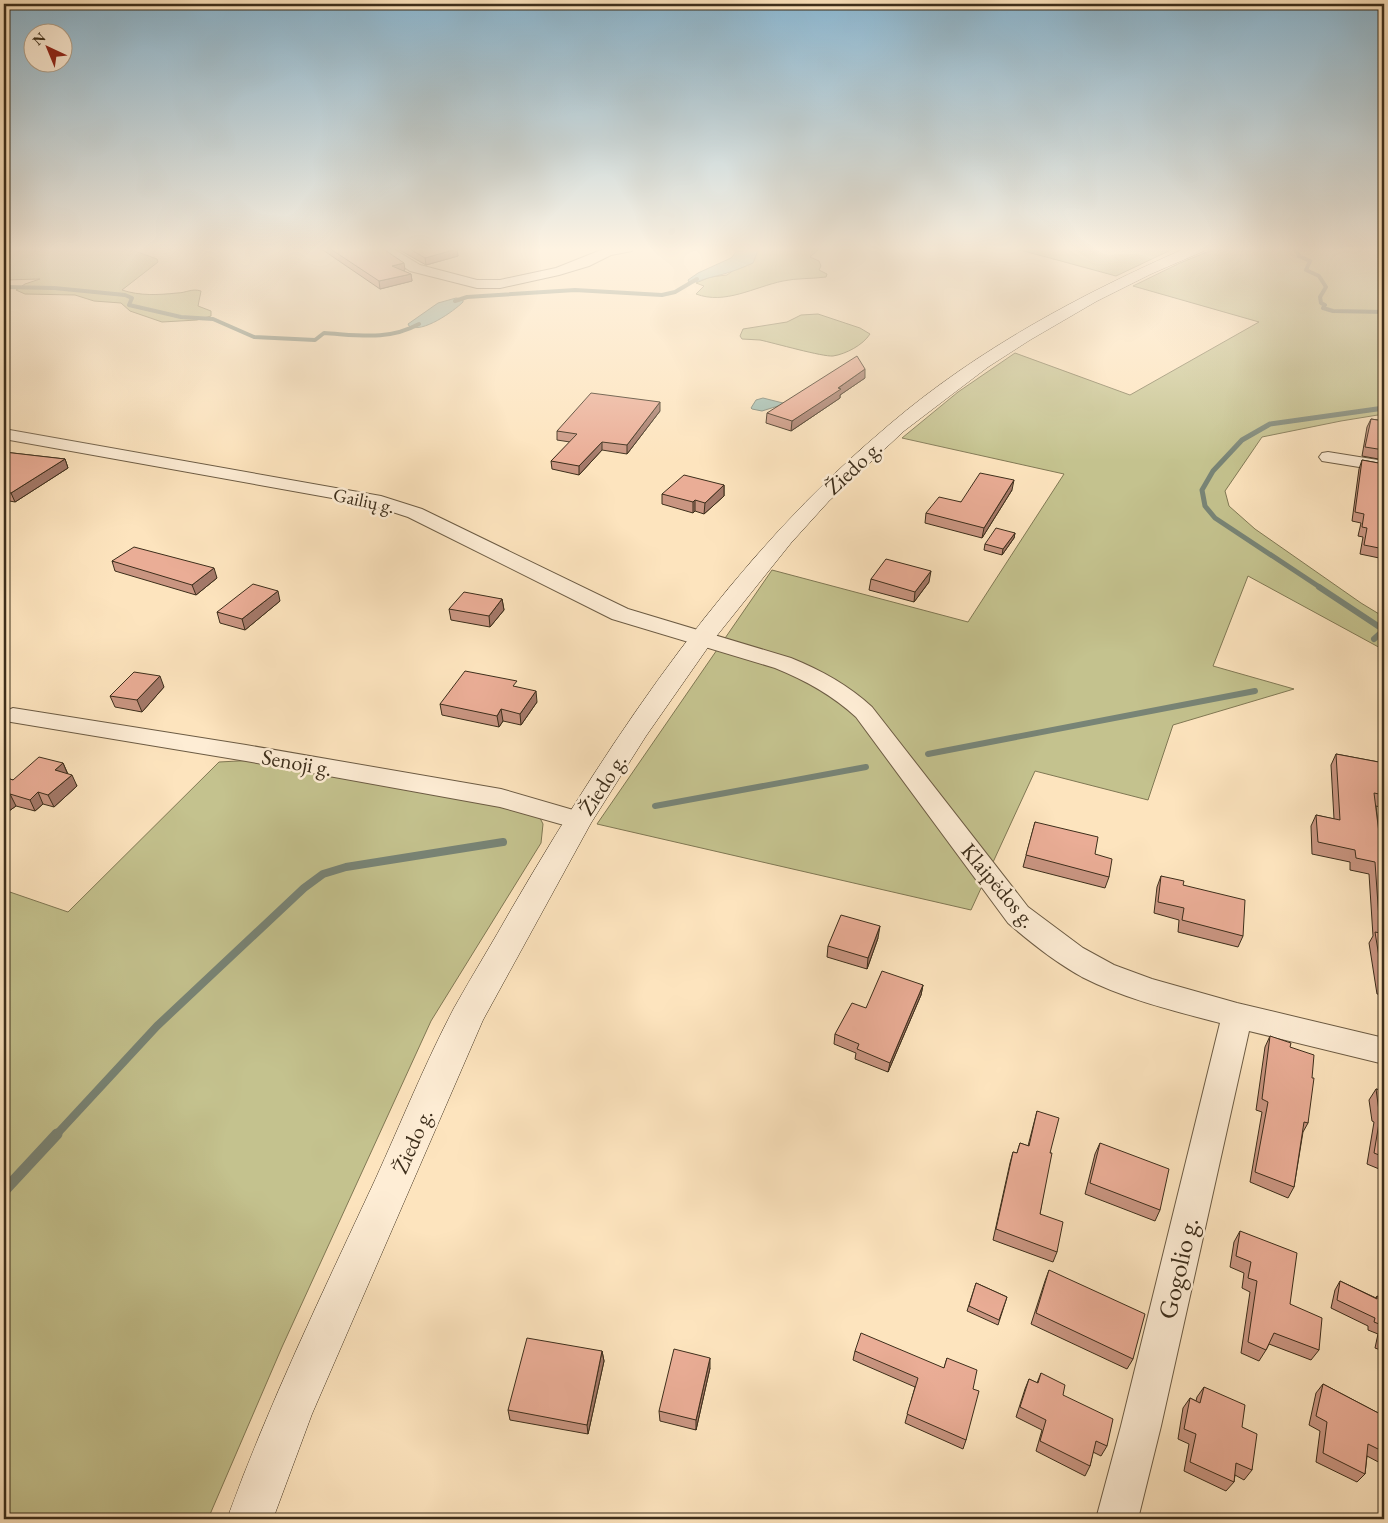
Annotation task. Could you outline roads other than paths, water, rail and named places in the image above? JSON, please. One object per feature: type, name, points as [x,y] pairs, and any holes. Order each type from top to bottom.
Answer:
[{"type":"street","name":"Žiedo g.","points":[[250,1519],[292,1409],[468,1017],[578,820],[636,730],[702,638],[782,538],[822,497],[897,427],[982,363],[1054,319]]},
{"type":"street","name":"Gailių g.","points":[[4,434],[374,500],[396,506],[415,513],[620,614],[702,638]]},
{"type":"street","points":[[1328,457],[1384,466]]},
{"type":"street","name":"Klaipėdos g.","points":[[702,638],[808,672],[849,697],[864,712],[888,742],[1018,915],[1039,934],[1094,968],[1126,983],[1237,1016],[1384,1051]]},
{"type":"street","name":"Senoji g.","points":[[13,716],[240,752],[501,798],[578,820]]},
{"type":"street","name":"Gogolio g.","points":[[1117,1519],[1141,1426],[1237,1016]]},
{"type":"water","points":[[415,319],[440,319],[422,327],[415,328],[408,324]]},
{"type":"water","points":[[763,398],[791,405],[778,406],[762,411],[751,408],[756,400]]},
{"type":"waterway","points":[[213,319],[254,337],[315,340],[324,333],[361,336],[384,335],[396,333],[419,324]]},
{"type":"waterway","points":[[1321,588],[1215,518],[1205,506],[1202,490],[1213,471],[1242,440],[1270,424],[1384,408]]},
{"type":"waterway","points":[[1319,587],[1384,630],[1374,639]]},
{"type":"waterway","points":[[928,754],[1255,691]]},
{"type":"waterway","points":[[655,806],[866,767]]},
{"type":"waterway","points":[[56,1135],[157,1026],[304,888],[323,874],[346,867],[503,842]]},
{"type":"waterway","points":[[4,1191],[57,1134]]}]
